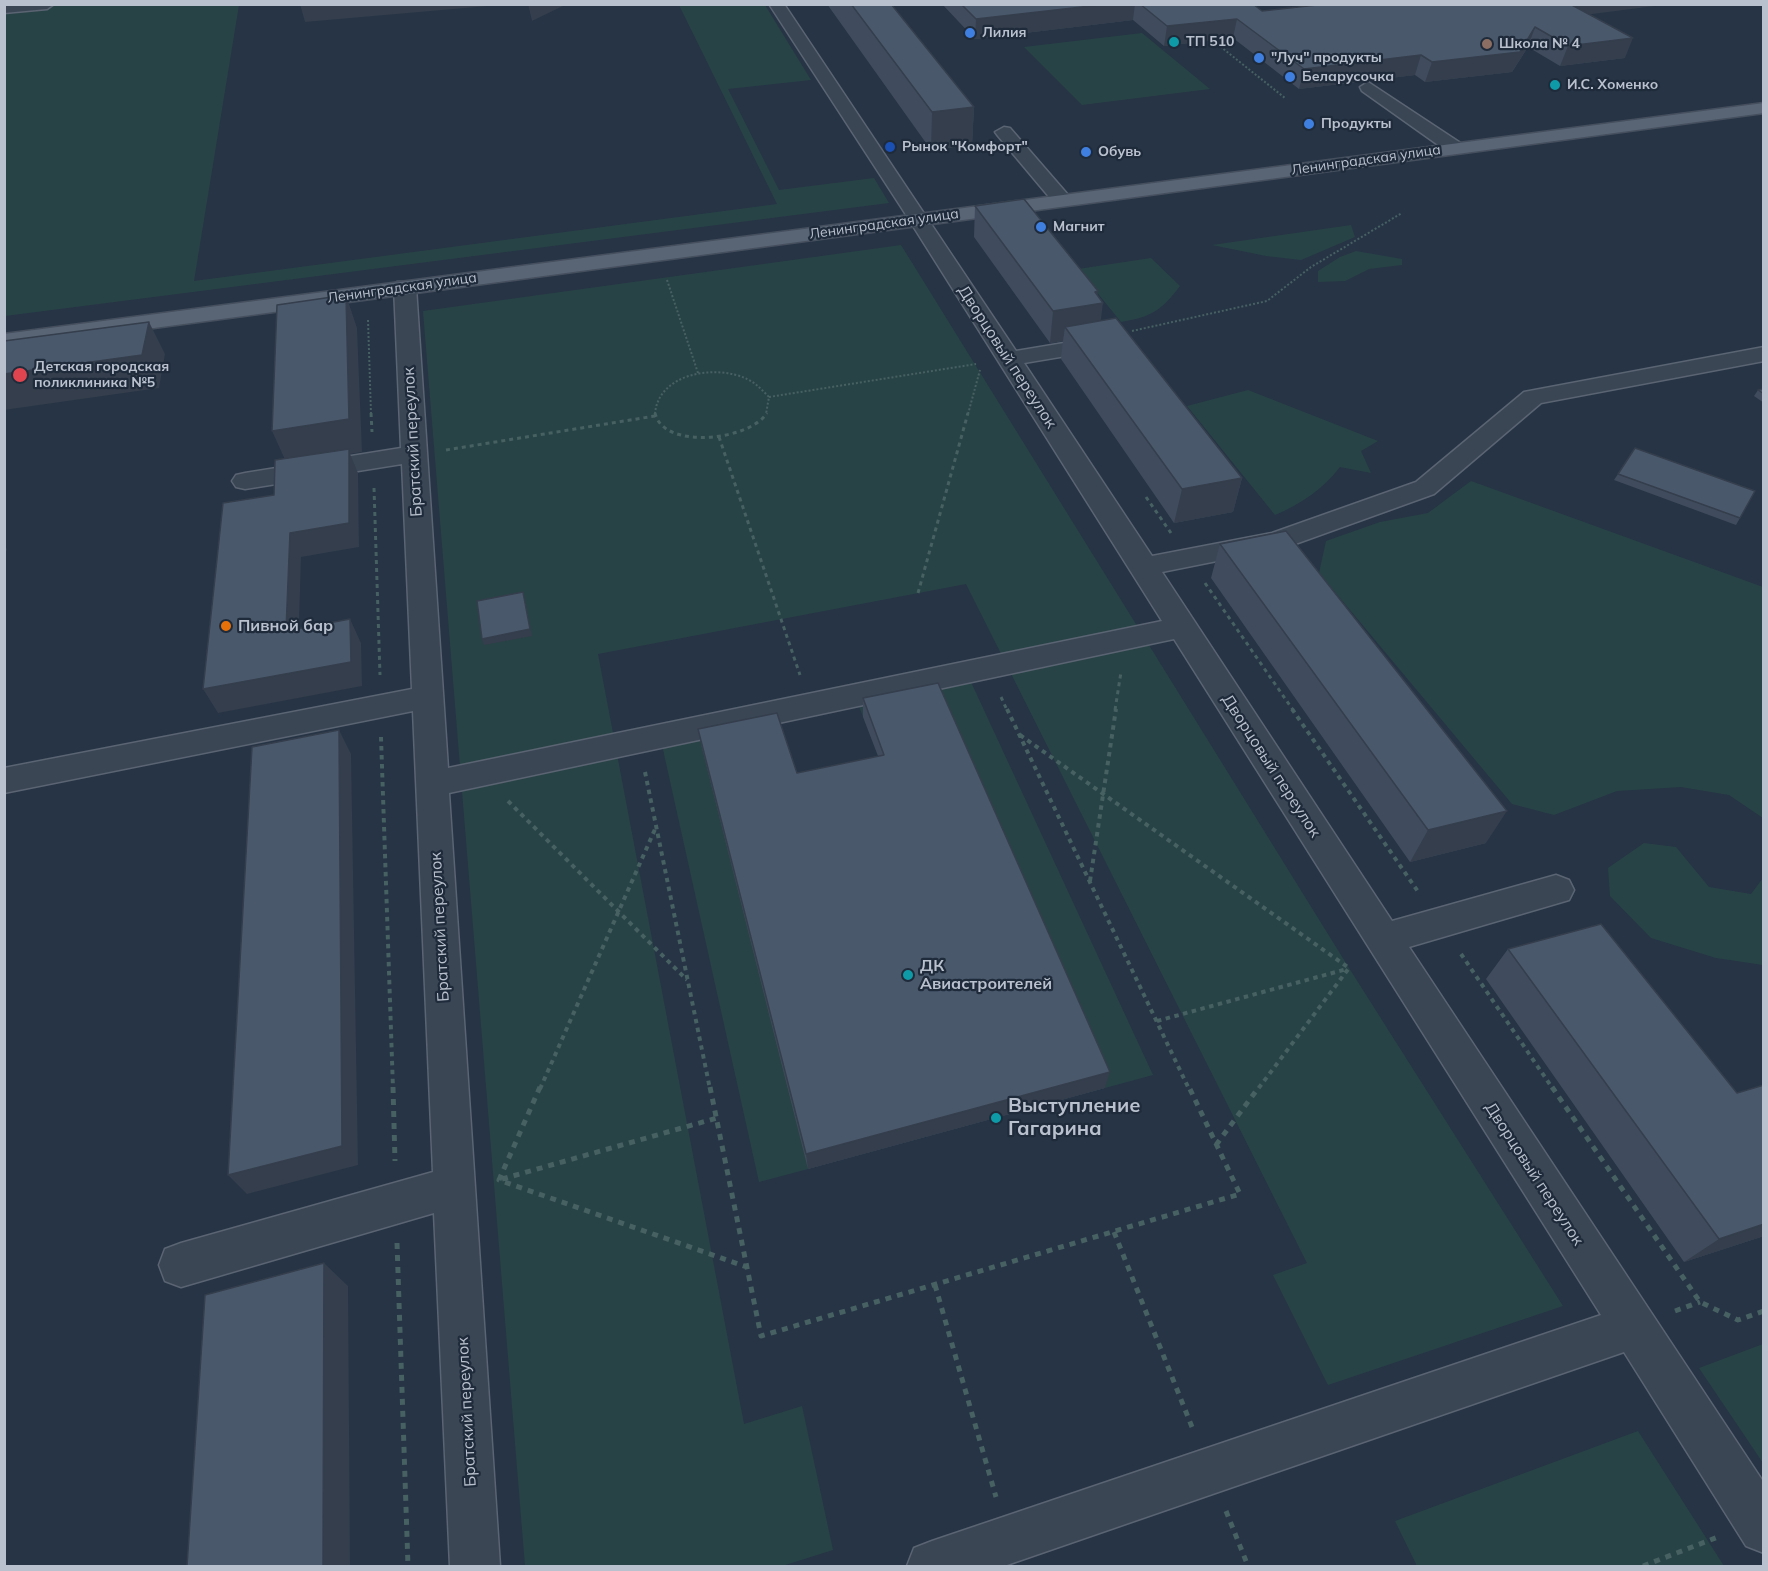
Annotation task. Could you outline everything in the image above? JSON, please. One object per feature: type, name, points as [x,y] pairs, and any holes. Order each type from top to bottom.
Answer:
[{"type":"main road","name":"Ленинградская улица","points":[[4,341],[1764,108]]},
{"type":"street","points":[[4,8],[47,4]]},
{"type":"street","name":"Дворцовый переулок","points":[[776,4],[918,219],[1761,1524]]},
{"type":"street","points":[[1368,87],[1455,148]]},
{"type":"street","points":[[1004,132],[1062,200]]},
{"type":"street","name":"Братский переулок","points":[[405,288],[427,452],[427,698],[432,784],[473,1184],[475,1566]]},
{"type":"street","points":[[1008,359],[1123,337]]},
{"type":"street","points":[[1143,567],[1277,541],[1425,488],[1533,397],[1764,354]]},
{"type":"street","points":[[245,481],[427,452]]},
{"type":"street","points":[[432,784],[1181,627]]},
{"type":"street","points":[[4,781],[427,698]]},
{"type":"street","points":[[1382,939],[1556,890]]},
{"type":"street","points":[[181,1265],[473,1184]]},
{"type":"street","points":[[932,1566],[1632,1327]]},
{"type":"path","points":[[1207,36],[1285,98]]},
{"type":"path","points":[[1123,337],[1267,301],[1311,267],[1402,213]]},
{"type":"path","points":[[664,271],[698,373]]},
{"type":"path","points":[[368,308],[408,1566]]},
{"type":"path","points":[[770,397],[981,364],[918,593]]},
{"type":"path","points":[[698,373],[740,375],[758,383],[770,397],[768,412],[762,420],[742,432],[720,437],[685,435],[668,429],[655,416],[655,402],[662,392],[674,382],[698,373]]},
{"type":"path","points":[[427,452],[655,416]]},
{"type":"path","points":[[720,437],[803,681]]},
{"type":"path","points":[[1090,882],[1126,638]]},
{"type":"path","points":[[638,740],[761,1336],[1240,1194],[987,668]]},
{"type":"path","points":[[1019,735],[1349,968]]},
{"type":"path","points":[[480,773],[688,981]]},
{"type":"path","points":[[500,1180],[656,827]]},
{"type":"path","points":[[1157,1021],[1359,965]]},
{"type":"path","points":[[1216,1145],[1349,968]]},
{"type":"path","points":[[473,1184],[500,1180],[717,1118]]},
{"type":"path","points":[[500,1180],[747,1267]]},
{"type":"path","points":[[1114,1232],[1248,1566]]},
{"type":"path","points":[[935,1285],[1008,1540]]},
{"type":"path","points":[[1738,1320],[1764,1311]]},
{"type":"path","points":[[1643,1566],[1761,1524]]},
{"type":"green space","points":[[4,5],[239,5],[194,281],[777,204],[679,5],[765,5],[811,80],[728,89],[779,190],[874,178],[889,203],[5,316]]},
{"type":"green space","points":[[1142,33],[1210,89],[1082,105],[1024,47]]},
{"type":"green space","points":[[1351,225],[1355,237],[1301,260],[1266,256],[1212,245]]},
{"type":"green space","points":[[901,245],[1349,968],[1563,1306],[1328,1385],[1273,1275],[1307,1263],[966,584],[598,654],[744,1424],[802,1406],[833,1550],[782,1566],[525,1566],[423,311]]},
{"type":"green space","points":[[1356,251],[1402,259],[1402,265],[1369,269],[1345,281],[1318,282],[1318,271],[1340,257]]},
{"type":"green space","points":[[1151,258],[1180,286],[1155,312],[1121,322],[1078,269]]},
{"type":"green space","points":[[1248,390],[1378,441],[1361,451],[1371,473],[1340,467],[1311,495],[1275,515],[1187,406]]},
{"type":"green space","points":[[1471,481],[1763,587],[1763,818],[1729,795],[1681,787],[1617,791],[1554,815],[1512,804],[1319,573],[1326,541],[1380,522],[1428,513]]},
{"type":"green space","points":[[964,667],[1153,1075],[1105,1088],[937,702],[863,717],[853,690]]},
{"type":"green space","points":[[771,704],[808,1169],[759,1182],[658,727]]},
{"type":"green space","points":[[1644,843],[1676,847],[1709,887],[1751,894],[1763,878],[1763,965],[1716,958],[1651,938],[1610,896],[1608,868]]},
{"type":"green space","points":[[1763,1344],[1763,1463],[1699,1368]]},
{"type":"green space","points":[[1638,1431],[1724,1566],[1417,1566],[1395,1521]]},
{"type":"building","points":[[851,4],[891,4],[974,107],[932,112]]},
{"type":"building","points":[[961,4],[1108,4],[976,19]]},
{"type":"building","points":[[1140,4],[1253,4],[1262,11],[1326,4],[1570,4],[1633,38],[1568,46],[1535,27],[1520,52],[1432,62],[1421,55],[1304,69],[1237,19],[1167,26]]},
{"type":"building","points":[[1024,199],[1098,291],[1095,292],[1103,303],[1053,311],[975,206]]},
{"type":"building","points":[[346,295],[349,419],[272,431],[277,305]]},
{"type":"building","points":[[1116,318],[1242,478],[1182,489],[1065,327]]},
{"type":"building","points":[[149,322],[142,355],[4,374],[4,341]]},
{"type":"building","points":[[1635,448],[1755,491],[1740,518],[1618,474]]},
{"type":"building","points":[[349,449],[349,523],[290,533],[286,631],[350,619],[351,662],[203,689],[223,503],[274,495],[275,460]]},
{"type":"building","points":[[1286,531],[1507,811],[1428,830],[1220,544]]},
{"type":"building","points":[[523,592],[530,629],[482,639],[477,601]]},
{"type":"building","name":"ДК Авиастроителей","points":[[938,683],[1110,1072],[806,1154],[698,729],[777,713],[797,773],[884,755],[863,698]]},
{"type":"building","points":[[339,730],[342,1146],[228,1175],[252,747]]},
{"type":"building","points":[[1601,924],[1737,1093],[1764,1085],[1764,1224],[1719,1239],[1508,949]]},
{"type":"building","points":[[324,1263],[323,1566],[187,1566],[205,1295]]},
{"type":"place","name":"Лилия","points":[[970,33]]},
{"type":"place","name":"ТП 510","points":[[1174,42]]},
{"type":"place","name":"Школа № 4","points":[[1487,44]]},
{"type":"place","name":"\"Луч\" продукты","points":[[1259,58]]},
{"type":"place","name":"Беларусочка","points":[[1290,77]]},
{"type":"place","name":"И.С. Хоменко","points":[[1555,85]]},
{"type":"place","name":"Продукты","points":[[1309,124]]},
{"type":"place","name":"Рынок \"Комфорт\"","points":[[890,147]]},
{"type":"place","name":"Обувь","points":[[1086,152]]},
{"type":"place","name":"Магнит","points":[[1041,227]]},
{"type":"place","name":"Детская городская поликлиника №5","points":[[20,375]]},
{"type":"place","name":"Пивной бар","points":[[226,626]]},
{"type":"place","name":"ДК Авиастроителей","points":[[908,975]]},
{"type":"place","name":"Выступление Гагарина","points":[[996,1118]]}]
